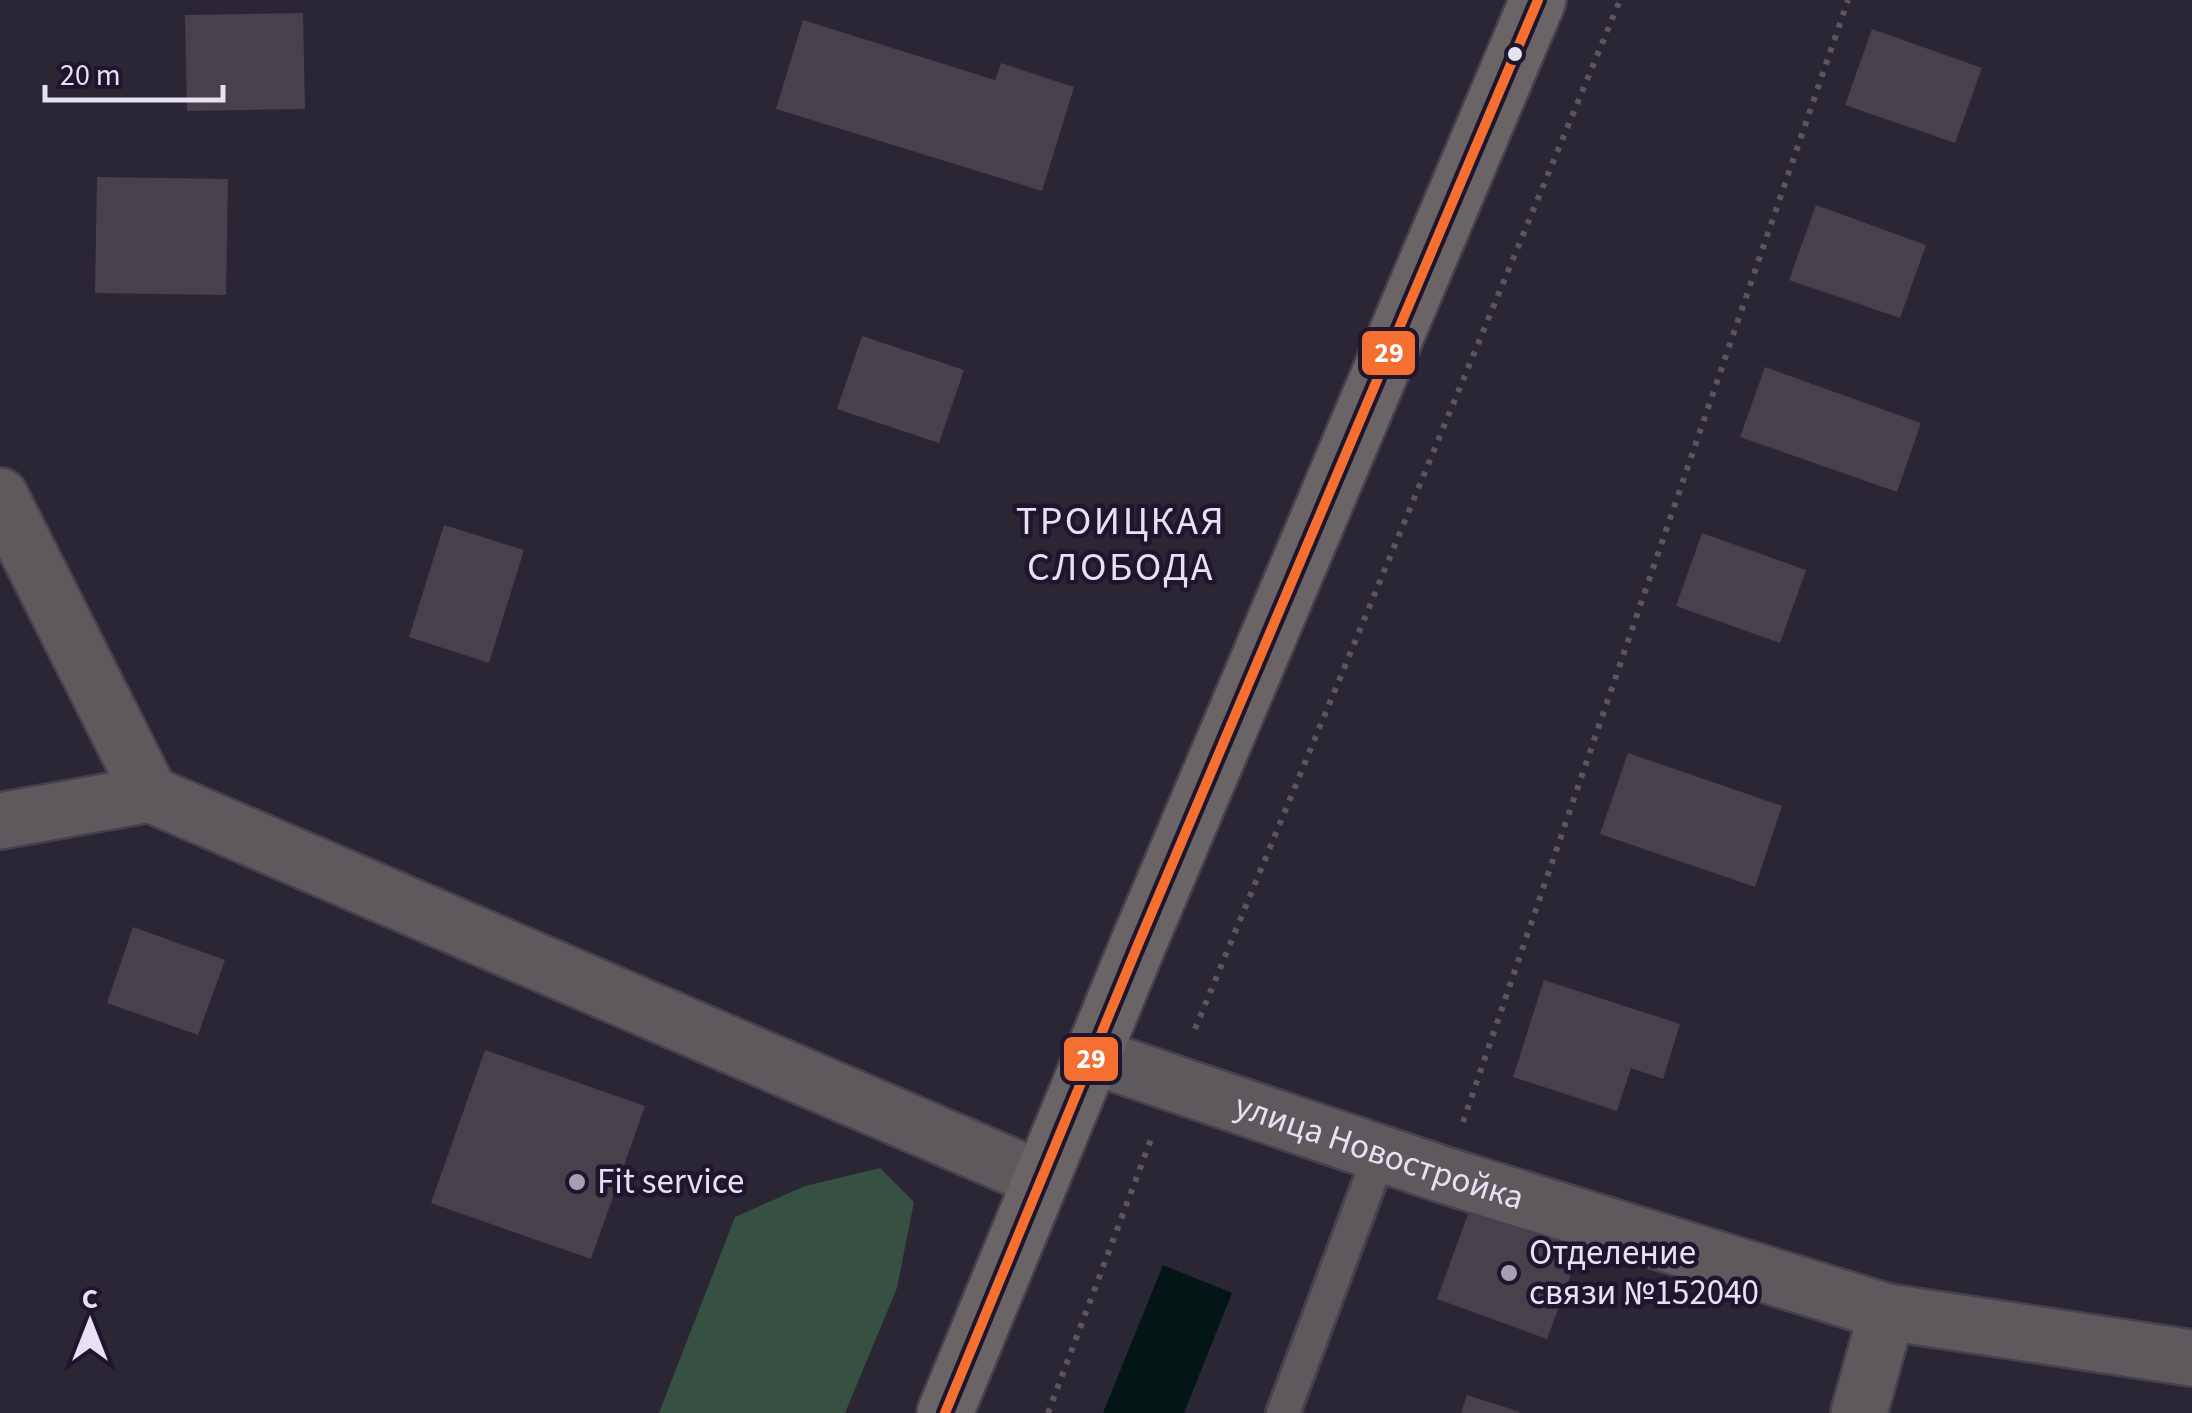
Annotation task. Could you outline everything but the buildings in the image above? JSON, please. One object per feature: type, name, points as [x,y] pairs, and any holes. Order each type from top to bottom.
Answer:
[{"type":"main road","points":[[945,1413],[1538,0]]},
{"type":"street","points":[[0,496],[150,794]]},
{"type":"street","points":[[0,821],[150,794],[1040,1180]]},
{"type":"street","name":"улица Новостройка","points":[[1093,1056],[1444,1176],[1887,1312],[2190,1359]]},
{"type":"street","points":[[1858,1413],[1887,1312]]},
{"type":"lane","points":[[1283,1413],[1380,1154]]},
{"type":"path","points":[[1048,1413],[1173,1082],[1620,0]]},
{"type":"path","points":[[1444,1176],[1848,0]]},
{"type":"green space","points":[[880,1168],[914,1202],[897,1288],[845,1413],[659,1413],[735,1217],[805,1186]]},
{"type":"shaded area","points":[[1163,1265],[1232,1293],[1184,1413],[1103,1413]]},
{"type":"transit line","name":"29","points":[[945,1413],[1137,947],[1538,0]]},
{"type":"place","name":"Fit service","points":[[577,1182]]},
{"type":"place","name":"Отделение связи №152040","points":[[1509,1273]]},
{"type":"district","name":"ТРОИЦКАЯ СЛОБОДА","points":[[1121,544]]}]
